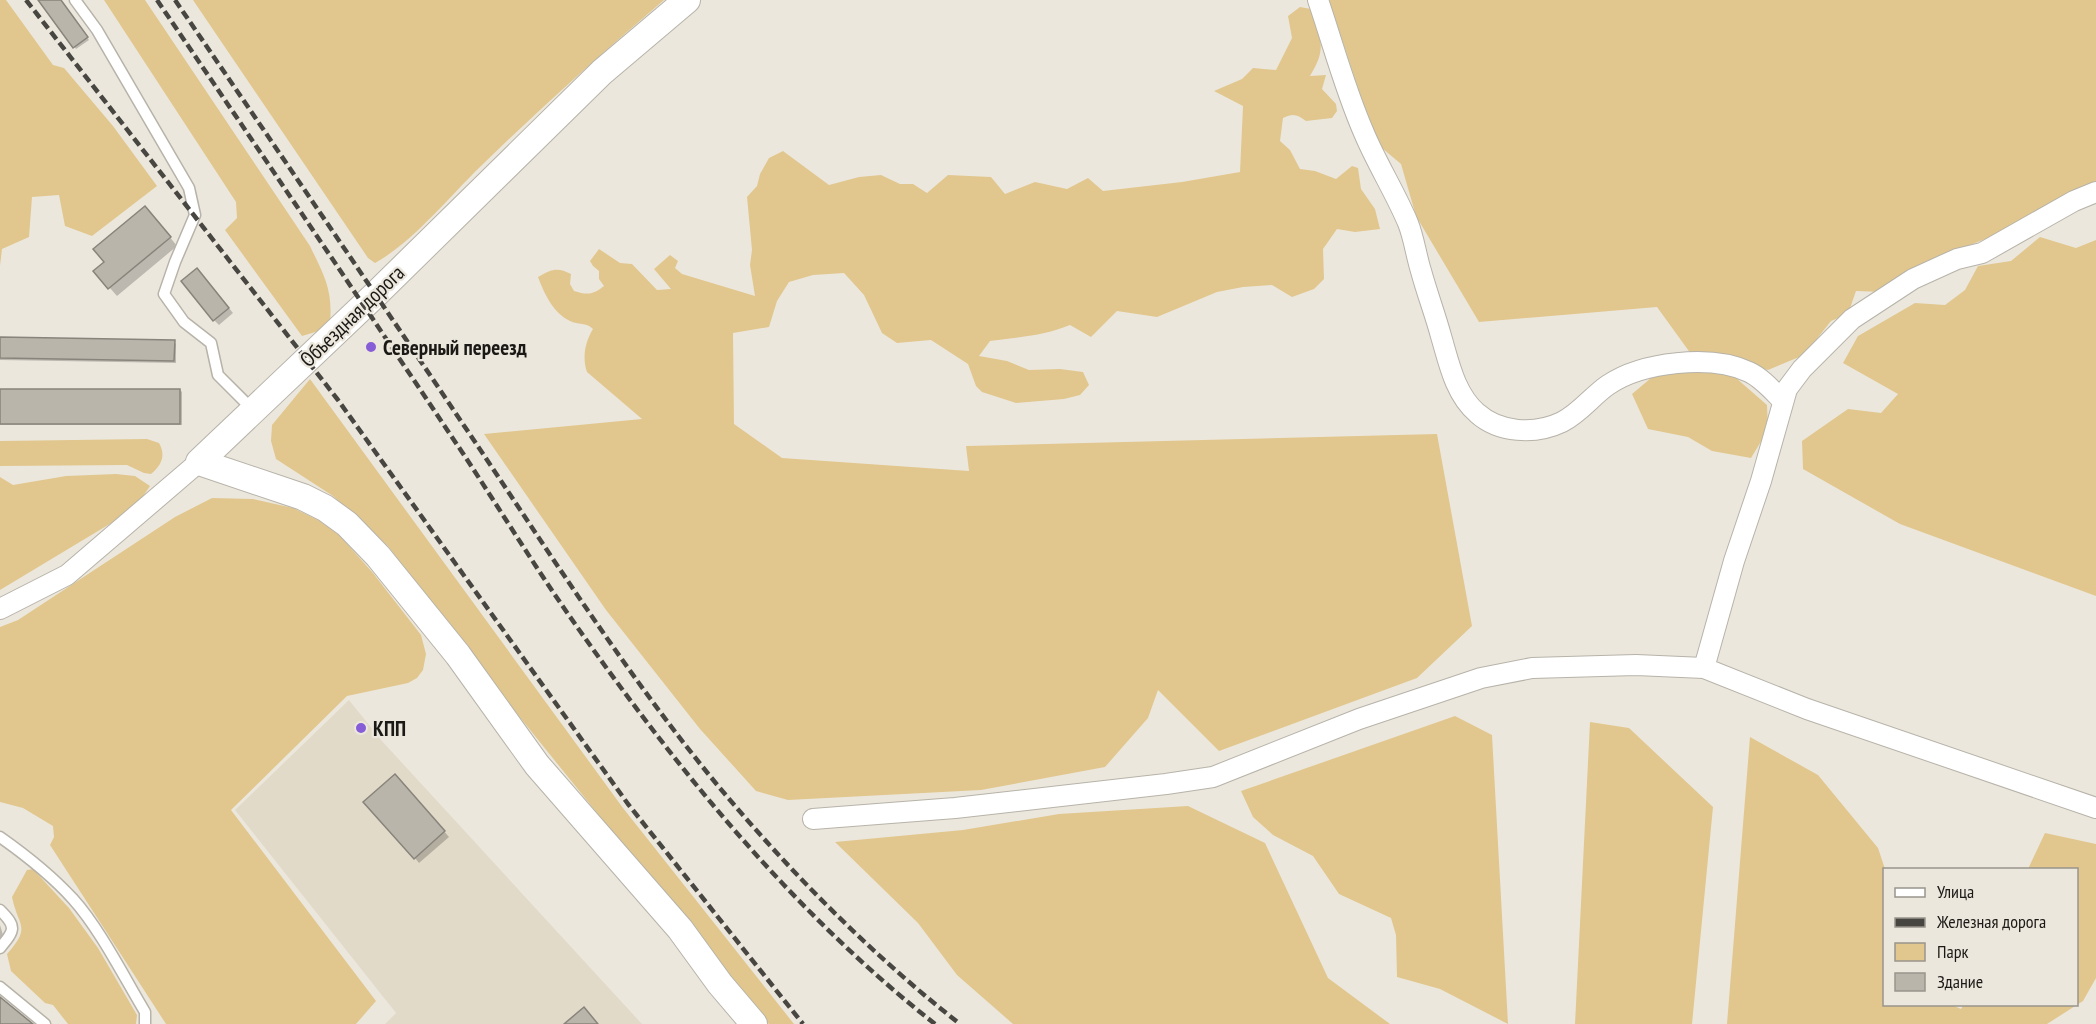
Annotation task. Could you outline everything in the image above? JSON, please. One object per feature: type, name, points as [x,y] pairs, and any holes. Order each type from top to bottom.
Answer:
[{"type":"street","name":"Объездная дорога","points":[[0,609],[67,575],[199,462],[376,294],[602,72],[687,0]]},
{"type":"street","points":[[1317,0],[1363,132],[1409,225],[1450,369],[1468,405],[1478,415],[1493,425],[1509,430],[1549,427],[1563,422],[1609,384],[1627,376],[1680,363],[1705,363],[1749,372],[1783,401]]},
{"type":"street","points":[[1704,668],[1783,401],[1787,389],[1802,369],[1852,319],[1913,279],[1958,259],[1982,253],[2074,201],[2096,192]]},
{"type":"street","points":[[199,462],[303,497],[325,508],[346,524],[378,556],[458,655],[537,765],[680,929],[720,984],[754,1024]]},
{"type":"street","points":[[813,819],[955,808],[1213,777],[1359,719],[1481,678],[1532,668],[1636,665],[1704,668],[1807,709],[2096,808]]},
{"type":"lane","points":[[75,0],[97,30],[189,188],[195,215],[164,294],[184,322],[211,343],[218,375],[254,411]]},
{"type":"lane","points":[[0,837],[39,865],[75,901],[145,1012],[145,1024]]},
{"type":"lane","points":[[0,910],[10,920],[13,927],[11,934],[0,948]]},
{"type":"lane","points":[[0,987],[45,1024]]},
{"type":"shaded area","points":[[349,700],[382,741],[642,1024],[385,1024],[396,1013],[235,810]]},
{"type":"green space","points":[[0,0],[6,0],[53,65],[64,68],[113,126],[157,186],[92,236],[65,226],[59,195],[32,197],[29,237],[2,249],[0,266]]},
{"type":"green space","points":[[104,0],[145,0],[310,246],[329,292],[330,323],[322,330],[302,336],[225,230],[237,218],[236,202]]},
{"type":"green space","points":[[193,0],[664,0],[525,124],[416,232],[375,263],[368,258]]},
{"type":"green space","points":[[1329,0],[2096,0],[2096,184],[2005,231],[1960,249],[1883,292],[1856,291],[1848,314],[1831,321],[1804,355],[1768,370],[1734,360],[1691,354],[1657,307],[1479,322],[1416,216],[1401,164],[1376,143]]},
{"type":"green space","points":[[1300,7],[1311,9],[1321,43],[1319,58],[1310,76],[1326,75],[1322,89],[1336,104],[1337,111],[1332,118],[1306,121],[1292,115],[1283,118],[1280,141],[1290,150],[1300,169],[1315,171],[1336,179],[1352,166],[1358,168],[1361,189],[1375,209],[1380,229],[1355,232],[1337,229],[1323,249],[1324,279],[1314,289],[1292,297],[1272,285],[1243,287],[1217,292],[1157,317],[1117,311],[1091,337],[1070,325],[1041,334],[990,341],[979,356],[1007,361],[1029,370],[1060,369],[1083,372],[1089,385],[1080,395],[1064,399],[1016,403],[982,392],[976,386],[968,364],[931,340],[897,343],[882,333],[864,295],[844,273],[813,275],[789,282],[777,301],[769,327],[733,333],[734,424],[782,458],[969,471],[966,446],[1437,434],[1472,626],[1417,678],[1219,751],[1158,690],[1148,718],[1105,767],[981,790],[788,800],[756,791],[700,729],[606,610],[484,434],[642,419],[587,372],[585,350],[593,329],[588,325],[570,321],[559,313],[546,296],[538,277],[551,271],[562,270],[571,274],[570,284],[574,291],[593,293],[604,286],[599,279],[599,271],[590,261],[599,249],[620,263],[632,264],[657,290],[671,289],[654,269],[670,255],[678,261],[675,268],[682,274],[755,296],[750,265],[752,250],[747,197],[757,186],[760,174],[769,158],[783,151],[829,185],[859,177],[881,175],[900,184],[913,184],[927,193],[948,175],[991,177],[1005,194],[1035,182],[1067,189],[1088,178],[1103,191],[1182,182],[1240,172],[1243,106],[1214,91],[1242,79],[1253,68],[1276,70],[1292,38],[1288,16]]},
{"type":"green space","points":[[2040,237],[2076,248],[2096,240],[2096,596],[1900,524],[1803,469],[1802,441],[1848,409],[1881,413],[1898,394],[1843,363],[1858,336],[1915,303],[1945,305],[1965,290],[1978,266],[2011,261]]},
{"type":"green space","points":[[1728,371],[1767,405],[1768,430],[1751,458],[1712,451],[1688,437],[1648,429],[1632,394],[1657,373]]},
{"type":"green space","points":[[310,379],[623,808],[794,1024],[769,1024],[760,1015],[489,679],[388,546],[333,496],[276,459],[271,441],[272,425]]},
{"type":"green space","points":[[147,439],[159,443],[162,452],[158,467],[151,474],[127,465],[0,466],[0,441]]},
{"type":"green space","points":[[116,474],[135,476],[150,486],[139,502],[118,519],[0,590],[0,477],[13,485],[66,476]]},
{"type":"green space","points":[[212,498],[253,499],[293,508],[318,520],[339,535],[373,573],[421,635],[426,654],[423,670],[417,678],[408,683],[347,696],[231,810],[376,1001],[356,1024],[166,1024],[50,845],[54,837],[53,826],[23,808],[0,802],[0,627],[18,620],[175,517]]},
{"type":"green space","points":[[1455,716],[1492,735],[1508,1024],[1440,989],[1397,977],[1396,935],[1391,918],[1339,894],[1313,856],[1273,835],[1253,817],[1241,791]]},
{"type":"green space","points":[[1590,722],[1629,728],[1713,807],[1692,1024],[1575,1024]]},
{"type":"green space","points":[[1750,737],[1818,775],[1878,848],[1885,868],[1883,1006],[1954,1006],[1961,1009],[1963,1006],[2075,1006],[2047,1024],[1727,1024]]},
{"type":"green space","points":[[1188,806],[1265,843],[1328,978],[1390,1024],[1013,1024],[957,975],[918,923],[835,842],[963,830],[1059,814]]},
{"type":"green space","points":[[2045,833],[2096,844],[2096,978],[2083,1001],[2078,1004],[2078,868],[2028,868]]},
{"type":"green space","points":[[33,869],[69,908],[98,948],[137,1015],[136,1024],[68,1024],[53,1005],[45,1003],[11,971],[7,954],[15,945],[21,932],[12,897],[27,870]]},
{"type":"building","points":[[38,0],[61,0],[88,37],[73,48]]},
{"type":"building","points":[[145,206],[171,237],[108,289],[93,271],[104,262],[93,249]]},
{"type":"building","points":[[197,268],[229,308],[213,321],[181,281]]},
{"type":"building","points":[[0,337],[175,340],[174,361],[0,358]]},
{"type":"building","points":[[0,389],[180,389],[180,424],[0,424]]},
{"type":"building","points":[[395,774],[445,831],[414,859],[363,802]]},
{"type":"building","points":[[0,997],[33,1024],[0,1024]]},
{"type":"building","points":[[584,1007],[598,1024],[564,1024]]},
{"type":"railway","points":[[26,0],[338,400],[628,804],[803,1024]]},
{"type":"railway","points":[[157,0],[462,452],[564,609],[659,738],[700,790],[788,889],[835,936],[935,1024]]},
{"type":"railway","points":[[175,0],[591,615],[685,745],[746,819],[804,882],[895,970],[960,1024]]},
{"type":"place","name":"Северный переезд","points":[[371,347]]},
{"type":"place","name":"КПП","points":[[361,728]]}]
